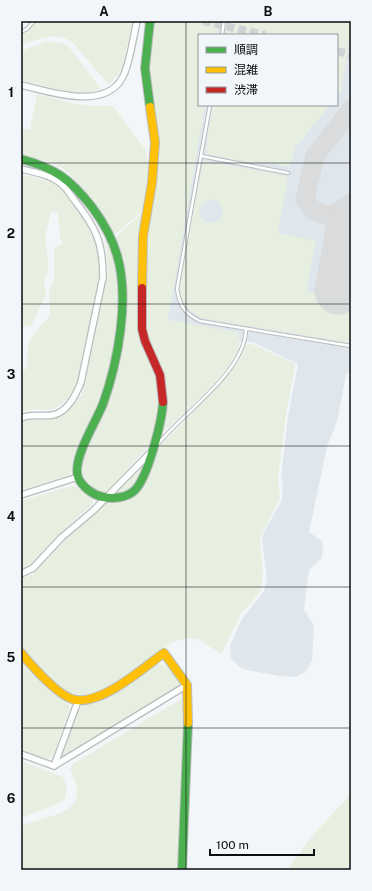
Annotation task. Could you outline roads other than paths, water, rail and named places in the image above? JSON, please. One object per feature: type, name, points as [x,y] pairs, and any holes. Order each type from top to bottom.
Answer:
[{"type":"street","points":[[21,85],[84,98],[96,96],[114,87],[125,73],[137,21]]},
{"type":"street","points":[[21,159],[42,164],[57,170],[72,182],[97,214],[113,240],[120,262],[124,288],[124,305],[115,361],[107,391],[95,424],[76,464],[78,477],[88,489],[106,498],[117,498],[133,492],[140,482],[164,409],[160,374],[144,341],[142,329],[143,236],[152,183],[155,142],[145,68],[150,21]]},
{"type":"street","points":[[21,169],[49,177],[62,184],[85,213],[97,232],[101,248],[103,277],[81,382],[74,399],[54,415],[26,416],[21,418]]},
{"type":"street","points":[[21,574],[33,568],[71,528],[106,498],[151,452]]},
{"type":"street","points":[[21,495],[78,477]]},
{"type":"street","points":[[21,653],[28,662],[64,696],[78,701],[89,700],[102,695],[164,653],[187,686],[188,720],[182,870]]},
{"type":"street","points":[[54,766],[187,686]]},
{"type":"street","points":[[54,766],[78,701]]},
{"type":"street","points":[[21,754],[54,766]]},
{"type":"lane","points":[[21,32],[27,29],[34,21]]},
{"type":"lane","points":[[222,34],[224,21]]},
{"type":"lane","points":[[210,106],[177,289],[180,304],[190,316],[200,321],[351,346]]},
{"type":"lane","points":[[201,156],[288,173]]},
{"type":"lane","points":[[151,452],[164,436],[210,391],[238,358],[246,329]]},
{"type":"tunnel","points":[[203,21],[261,34]]},
{"type":"tunnel","points":[[338,51],[351,55]]}]
